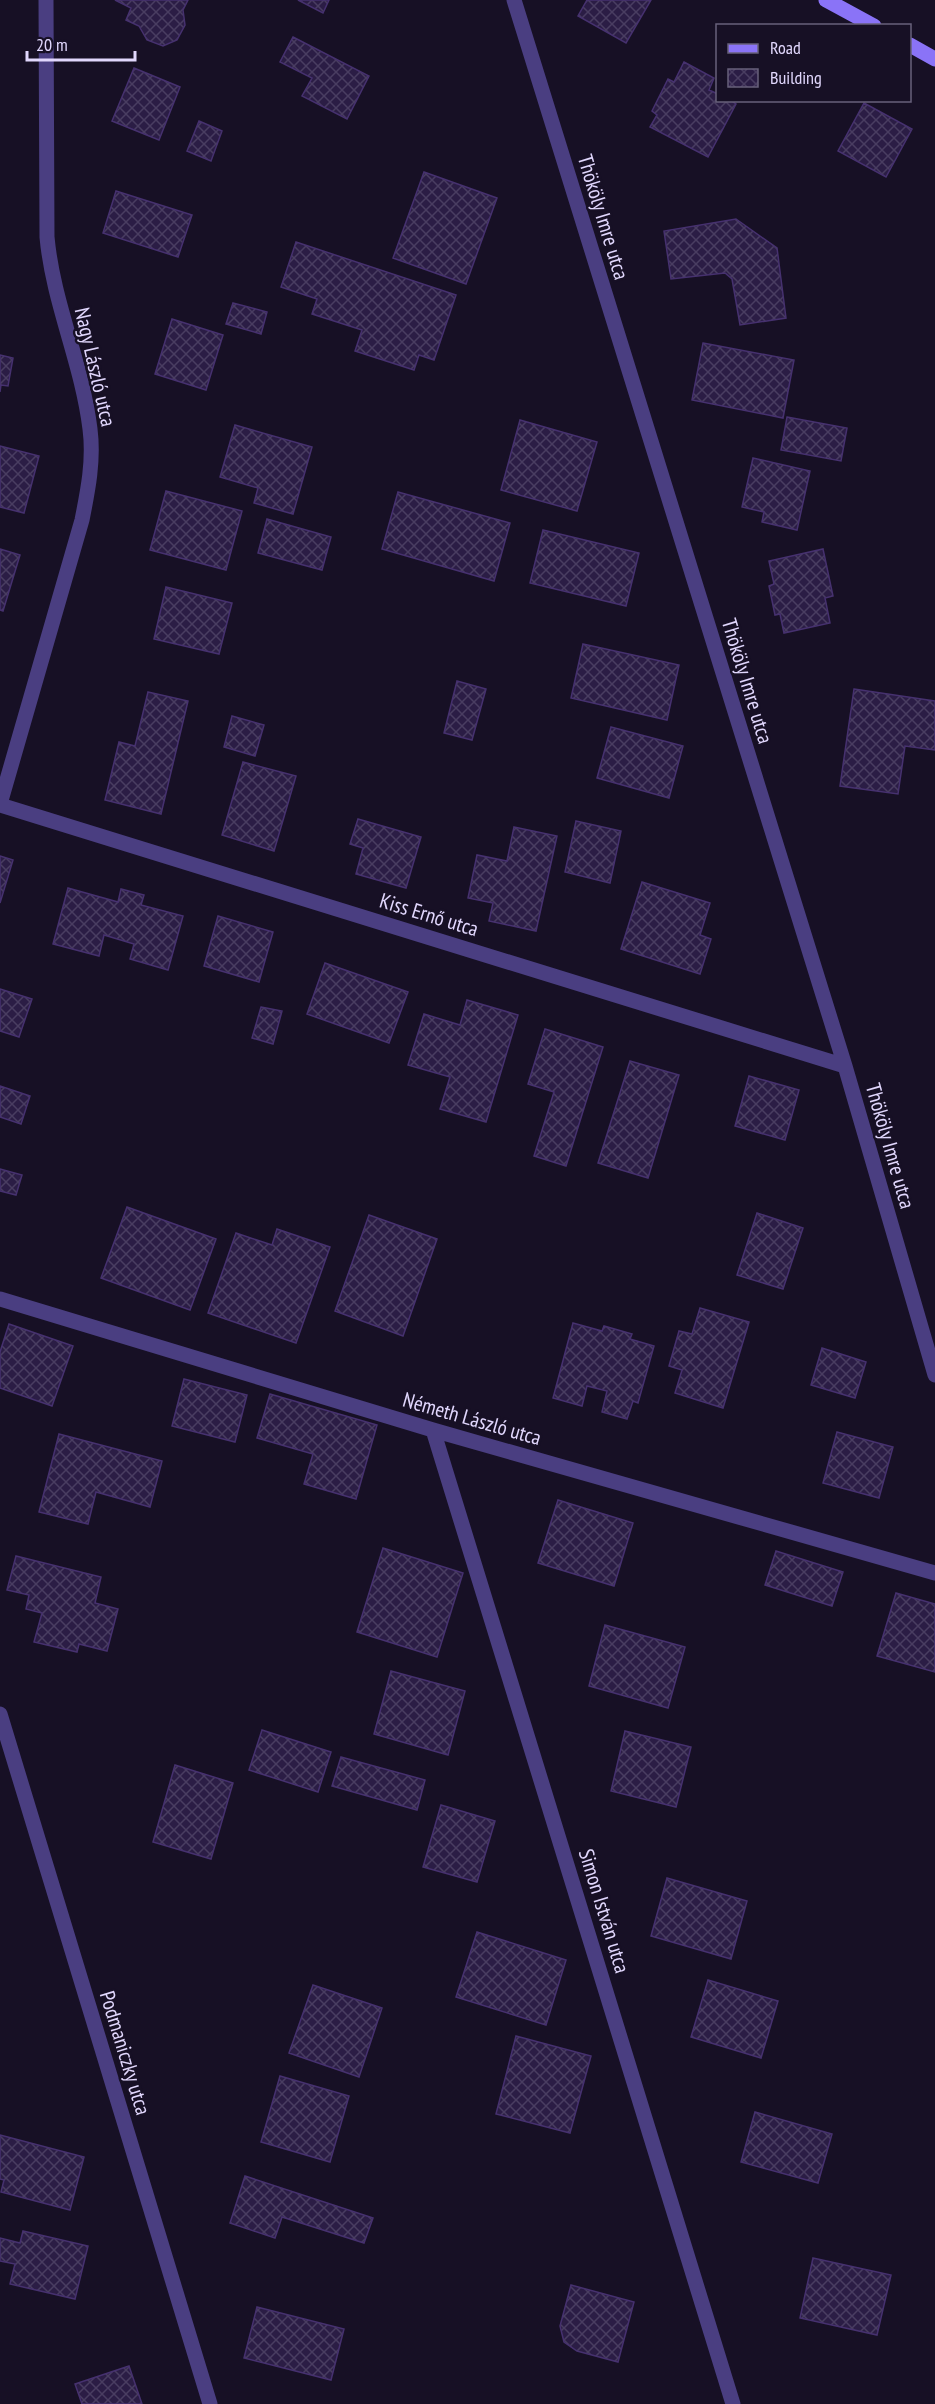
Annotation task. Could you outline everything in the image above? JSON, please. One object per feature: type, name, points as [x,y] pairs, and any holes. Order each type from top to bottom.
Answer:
[{"type":"main road","points":[[826,0],[870,24]]},
{"type":"main road","points":[[911,46],[935,58]]},
{"type":"street","name":"Nagy László utca","points":[[0,804],[82,520],[89,484],[91,456],[90,429],[83,392],[50,266],[47,237],[46,0]]},
{"type":"street","name":"Thököly Imre utca","points":[[514,0],[845,1066],[935,1375]]},
{"type":"street","name":"Kiss Ernő utca","points":[[0,804],[845,1066]]},
{"type":"street","name":"Németh László utca","points":[[0,1299],[433,1430],[935,1573]]},
{"type":"street","name":"Simon István utca","points":[[433,1430],[733,2404]]},
{"type":"street","name":"Podmaniczky utca","points":[[0,1714],[210,2404]]},
{"type":"building","points":[[115,0],[188,0],[183,10],[185,25],[177,40],[163,46],[147,40],[139,26],[126,20],[131,8]]},
{"type":"building","points":[[298,0],[329,0],[323,13]]},
{"type":"building","points":[[587,0],[651,0],[626,43],[578,16]]},
{"type":"building","points":[[293,37],[369,76],[347,119],[302,96],[312,78],[280,62]]},
{"type":"building","points":[[684,62],[714,78],[709,90],[716,93],[716,102],[736,104],[708,157],[650,127],[657,115],[652,111],[668,79],[674,82]]},
{"type":"building","points":[[134,68],[180,87],[159,140],[112,121]]},
{"type":"building","points":[[864,103],[912,129],[886,177],[838,151]]},
{"type":"building","points":[[199,121],[222,131],[211,161],[187,151]]},
{"type":"building","points":[[424,172],[497,198],[466,284],[393,258]]},
{"type":"building","points":[[116,191],[192,215],[178,257],[103,233]]},
{"type":"building","points":[[736,219],[777,248],[786,318],[740,325],[732,279],[725,273],[671,279],[664,231]]},
{"type":"building","points":[[296,242],[456,295],[434,360],[419,355],[414,370],[355,351],[362,330],[312,314],[317,299],[281,287]]},
{"type":"building","points":[[233,303],[267,312],[261,334],[226,324]]},
{"type":"building","points":[[172,319],[223,335],[206,390],[155,374]]},
{"type":"building","points":[[703,343],[794,360],[783,418],[692,400]]},
{"type":"building","points":[[0,355],[13,358],[8,386],[1,385],[0,392]]},
{"type":"building","points":[[787,417],[847,428],[841,461],[781,450]]},
{"type":"building","points":[[520,420],[597,442],[577,511],[501,490]]},
{"type":"building","points":[[235,425],[312,447],[293,514],[254,503],[258,488],[220,477]]},
{"type":"building","points":[[0,446],[39,456],[24,513],[0,507]]},
{"type":"building","points":[[753,458],[810,471],[797,530],[762,522],[764,512],[742,507]]},
{"type":"building","points":[[166,491],[242,511],[226,570],[150,550]]},
{"type":"building","points":[[398,492],[510,523],[494,581],[382,549]]},
{"type":"building","points":[[267,519],[331,537],[322,570],[258,553]]},
{"type":"building","points":[[543,530],[639,553],[626,606],[530,583]]},
{"type":"building","points":[[0,549],[20,555],[3,611],[0,610]]},
{"type":"building","points":[[823,549],[833,596],[825,598],[830,623],[784,633],[780,614],[775,615],[769,586],[774,584],[769,561]]},
{"type":"building","points":[[166,587],[232,603],[219,654],[154,639]]},
{"type":"building","points":[[583,644],[679,665],[667,720],[571,698]]},
{"type":"building","points":[[457,681],[486,689],[472,740],[444,733]]},
{"type":"building","points":[[854,689],[935,701],[935,750],[905,746],[898,794],[840,786]]},
{"type":"building","points":[[148,692],[188,701],[161,814],[105,800],[119,742],[135,746]]},
{"type":"building","points":[[232,716],[264,725],[255,756],[224,747]]},
{"type":"building","points":[[611,727],[683,746],[669,798],[597,778]]},
{"type":"building","points":[[243,762],[296,776],[274,851],[222,835]]},
{"type":"building","points":[[358,819],[421,837],[406,888],[356,874],[363,848],[350,844]]},
{"type":"building","points":[[576,821],[621,831],[610,883],[565,872]]},
{"type":"building","points":[[514,827],[557,836],[536,931],[489,921],[493,903],[468,898],[477,855],[507,861]]},
{"type":"building","points":[[0,856],[13,860],[0,903]]},
{"type":"building","points":[[642,882],[710,903],[700,935],[711,939],[700,974],[621,949]]},
{"type":"building","points":[[68,888],[118,902],[121,889],[144,895],[141,905],[183,916],[168,970],[130,959],[134,944],[104,935],[99,956],[53,944]]},
{"type":"building","points":[[218,916],[273,932],[259,982],[204,966]]},
{"type":"building","points":[[325,963],[408,992],[389,1043],[307,1014]]},
{"type":"building","points":[[0,989],[32,999],[19,1037],[0,1031]]},
{"type":"building","points":[[467,1000],[518,1015],[486,1122],[440,1109],[450,1077],[408,1065],[424,1014],[460,1025]]},
{"type":"building","points":[[261,1007],[282,1011],[273,1044],[252,1038]]},
{"type":"building","points":[[545,1029],[603,1047],[566,1166],[534,1156],[554,1092],[528,1084]]},
{"type":"building","points":[[630,1061],[679,1075],[648,1178],[598,1163]]},
{"type":"building","points":[[749,1076],[799,1090],[785,1140],[735,1126]]},
{"type":"building","points":[[0,1086],[30,1096],[21,1124],[0,1117]]},
{"type":"building","points":[[0,1169],[22,1175],[16,1195],[0,1191]]},
{"type":"building","points":[[127,1207],[216,1239],[190,1310],[101,1278]]},
{"type":"building","points":[[757,1213],[803,1228],[783,1289],[737,1275]]},
{"type":"building","points":[[369,1215],[437,1239],[403,1336],[335,1311]]},
{"type":"building","points":[[277,1229],[330,1247],[296,1343],[208,1313],[236,1233],[272,1245]]},
{"type":"building","points":[[700,1308],[749,1322],[723,1408],[675,1393],[682,1370],[669,1366],[679,1331],[692,1334]]},
{"type":"building","points":[[573,1323],[602,1331],[604,1326],[632,1334],[630,1339],[654,1346],[638,1403],[633,1401],[627,1419],[602,1412],[607,1391],[587,1386],[582,1406],[553,1398]]},
{"type":"building","points":[[9,1324],[73,1346],[52,1406],[0,1388],[0,1352]]},
{"type":"building","points":[[822,1348],[866,1362],[855,1398],[811,1385]]},
{"type":"building","points":[[184,1379],[247,1395],[235,1442],[172,1426]]},
{"type":"building","points":[[270,1394],[377,1425],[356,1499],[304,1484],[313,1454],[257,1438]]},
{"type":"building","points":[[837,1432],[893,1447],[879,1498],[823,1483]]},
{"type":"building","points":[[59,1434],[162,1461],[150,1507],[96,1492],[88,1524],[39,1512]]},
{"type":"building","points":[[558,1500],[633,1523],[614,1586],[538,1563]]},
{"type":"building","points":[[383,1548],[463,1573],[437,1657],[357,1632]]},
{"type":"building","points":[[776,1551],[843,1572],[832,1606],[765,1585]]},
{"type":"building","points":[[16,1556],[101,1577],[95,1603],[118,1609],[107,1651],[79,1644],[77,1652],[34,1642],[42,1613],[26,1609],[29,1595],[7,1590]]},
{"type":"building","points":[[896,1593],[935,1604],[935,1672],[877,1656]]},
{"type":"building","points":[[605,1625],[685,1647],[668,1708],[589,1686]]},
{"type":"building","points":[[391,1671],[465,1691],[448,1755],[374,1734]]},
{"type":"building","points":[[262,1730],[331,1752],[318,1792],[249,1770]]},
{"type":"building","points":[[625,1731],[691,1747],[676,1807],[611,1791]]},
{"type":"building","points":[[341,1757],[425,1780],[417,1810],[332,1786]]},
{"type":"building","points":[[175,1765],[233,1783],[211,1859],[153,1842]]},
{"type":"building","points":[[441,1805],[495,1821],[477,1882],[423,1867]]},
{"type":"building","points":[[667,1878],[747,1901],[731,1959],[651,1936]]},
{"type":"building","points":[[477,1932],[566,1960],[546,2025],[456,1997]]},
{"type":"building","points":[[708,1980],[778,2001],[761,2058],[691,2037]]},
{"type":"building","points":[[313,1985],[382,2008],[359,2077],[289,2053]]},
{"type":"building","points":[[516,2036],[591,2056],[570,2133],[496,2114]]},
{"type":"building","points":[[280,2076],[349,2096],[330,2162],[261,2142]]},
{"type":"building","points":[[755,2112],[832,2134],[818,2183],[741,2162]]},
{"type":"building","points":[[0,2135],[84,2157],[70,2210],[1,2192],[4,2180],[0,2179]]},
{"type":"building","points":[[245,2176],[373,2218],[364,2243],[282,2217],[275,2238],[230,2223]]},
{"type":"building","points":[[23,2231],[88,2246],[75,2299],[10,2284],[15,2264],[0,2261],[0,2238],[20,2243]]},
{"type":"building","points":[[813,2258],[891,2275],[877,2335],[800,2318]]},
{"type":"building","points":[[571,2285],[634,2302],[618,2362],[577,2351],[564,2342],[560,2326]]},
{"type":"building","points":[[257,2307],[344,2329],[331,2380],[244,2358]]},
{"type":"building","points":[[129,2366],[142,2404],[82,2404],[75,2384]]}]
